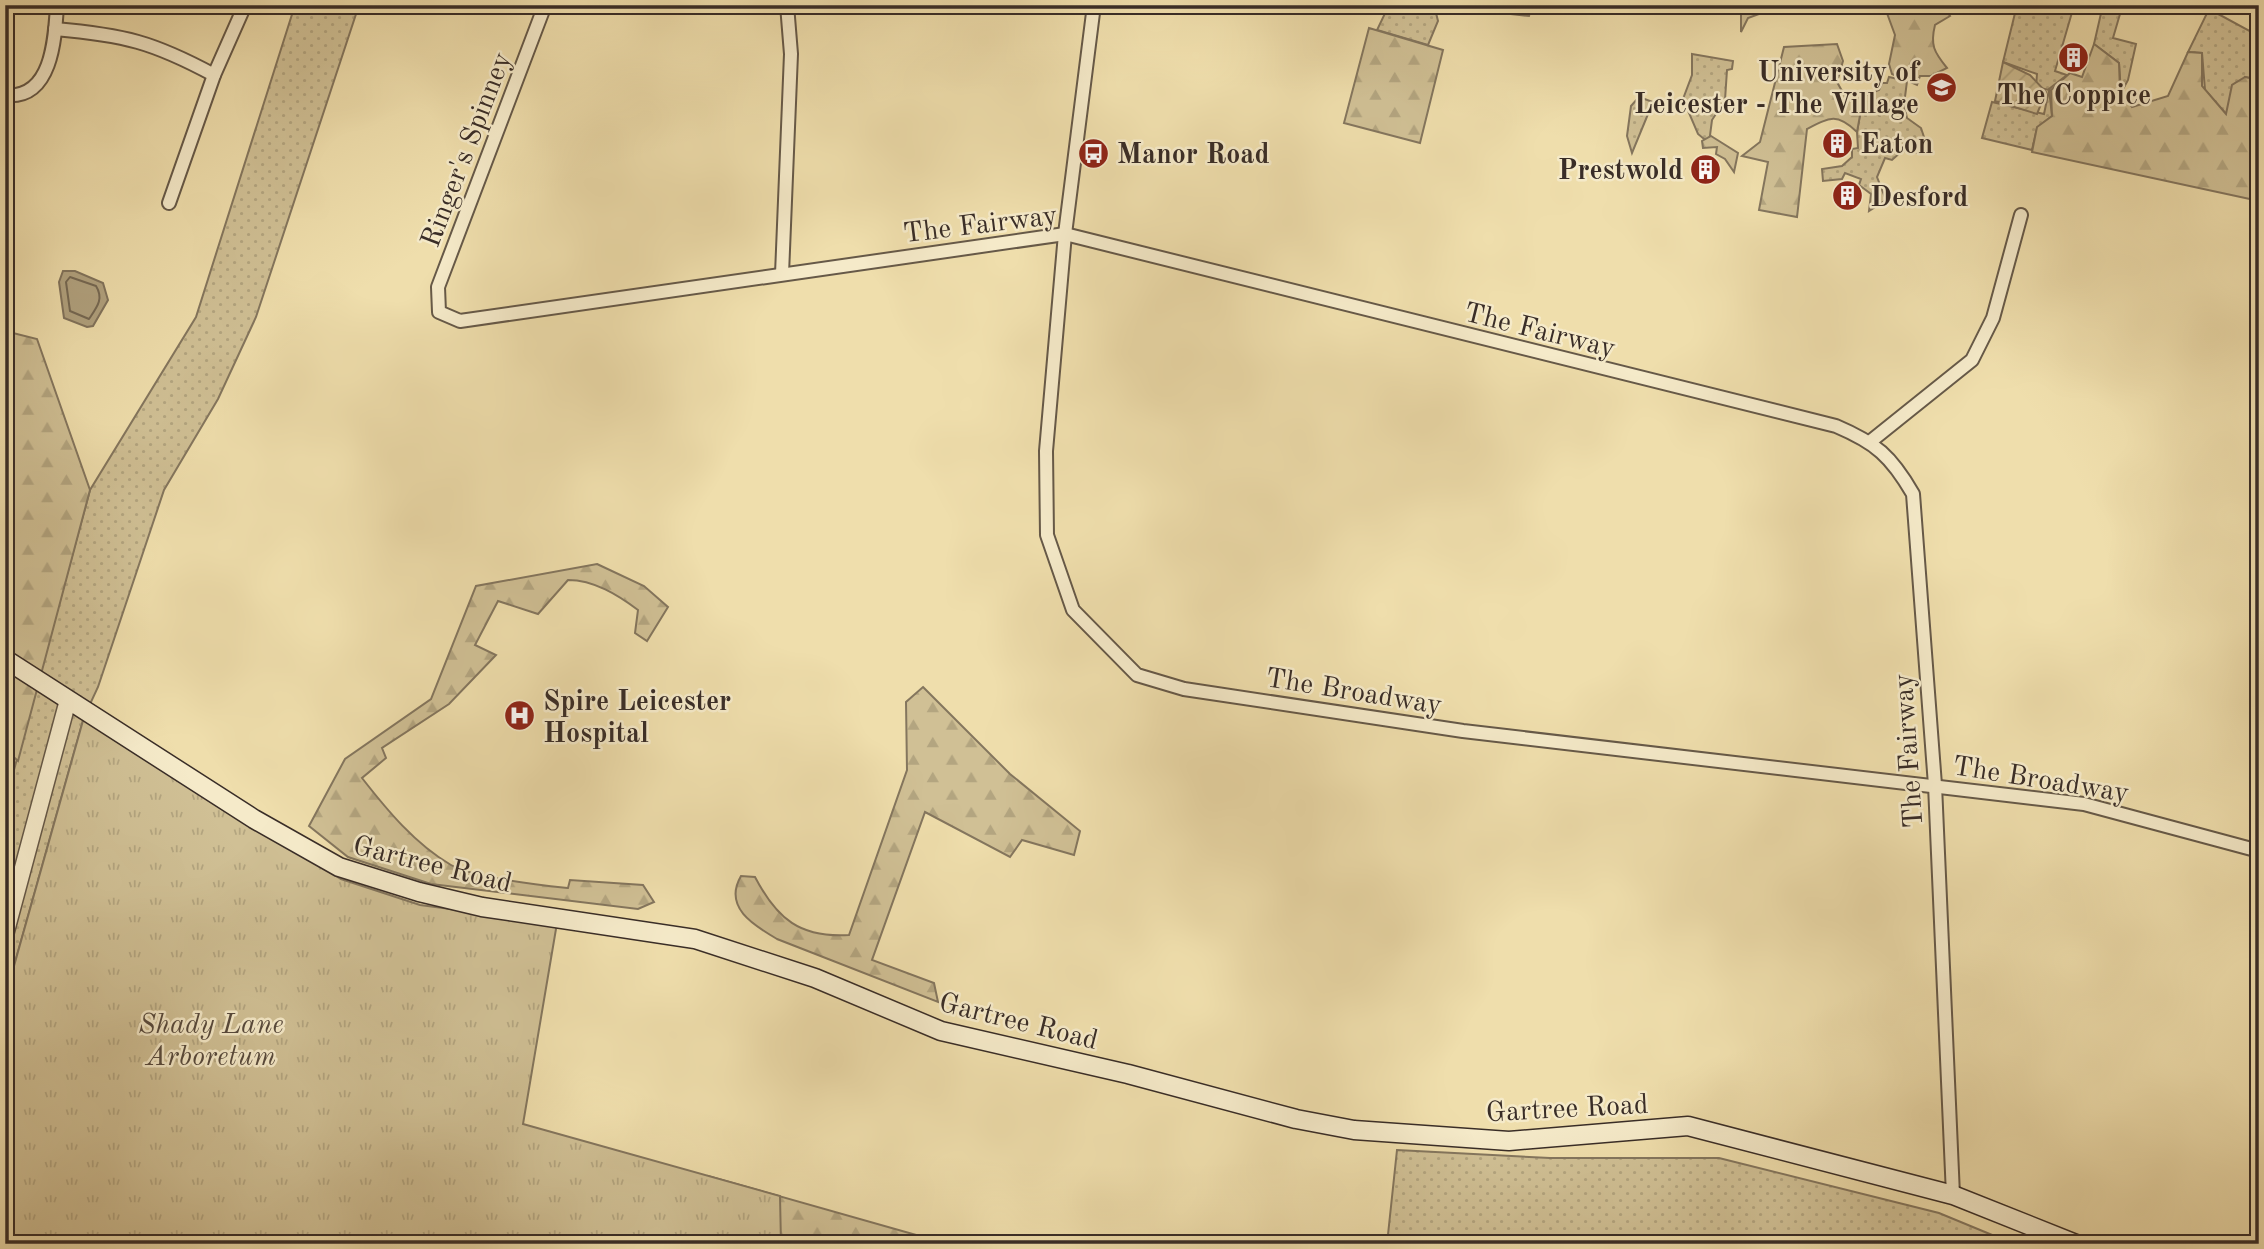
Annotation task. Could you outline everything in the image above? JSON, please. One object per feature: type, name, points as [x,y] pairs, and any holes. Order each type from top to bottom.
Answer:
[{"type":"main road","name":"Gartree Road","points":[[5,659],[254,819],[339,867],[419,892],[482,907],[695,939],[815,978],[941,1031],[1128,1074],[1296,1119],[1354,1130],[1509,1141],[1688,1126],[1953,1195],[2076,1244]]},
{"type":"street","points":[[5,95],[25,94],[43,78],[55,29],[57,5]]},
{"type":"street","points":[[169,203],[214,75],[245,5]]},
{"type":"street","name":"Ringer's Spinney","points":[[439,312],[438,287],[545,5]]},
{"type":"street","points":[[782,274],[792,54],[787,5]]},
{"type":"street","name":"The Broadway","points":[[1094,5],[1065,234],[1046,451],[1047,535],[1073,610],[1137,675],[1184,689],[1463,731],[1729,765],[1935,785],[2084,804],[2259,851]]},
{"type":"street","points":[[55,29],[113,34],[144,41],[214,75]]},
{"type":"street","points":[[1871,441],[1972,360],[1993,318],[2021,215]]},
{"type":"street","name":"The Fairway","points":[[439,312],[460,321],[1065,234],[1836,426],[1871,441],[1900,471],[1913,494],[1935,785],[1953,1195]]},
{"type":"street","points":[[5,935],[68,700]]},
{"type":"green space","points":[[295,5],[359,5],[256,317],[218,399],[164,490],[98,687],[84,717],[5,998],[5,803],[90,490],[196,317]]},
{"type":"green space","points":[[1389,5],[1434,5],[1438,21],[1428,45],[1377,30]]},
{"type":"green space","points":[[1470,5],[1532,5],[1529,16],[1466,9]]},
{"type":"green space","points":[[1741,5],[1767,7],[1767,11],[1748,18],[1741,32]]},
{"type":"green space","points":[[1884,5],[1943,5],[1950,16],[1935,25],[1933,43],[1936,53],[1947,68],[1931,76],[1920,76],[1917,85],[1892,74],[1889,64],[1895,35]]},
{"type":"green space","points":[[2017,5],[2061,5],[2073,9],[2055,71],[2067,75],[2049,89],[2052,116],[2037,128],[2032,150],[1982,138],[1992,102],[2044,114],[2049,90],[2036,87],[2037,74],[2003,62]]},
{"type":"green space","points":[[2102,9],[2120,14],[2113,38],[2136,44],[2128,80],[2121,93],[2119,63],[2094,44]]},
{"type":"green space","points":[[2209,9],[2259,36],[2259,80],[2245,77],[2227,115],[2205,90],[2202,53],[2188,52]]},
{"type":"green space","points":[[1369,28],[1443,50],[1420,143],[1344,123]]},
{"type":"green space","points":[[1837,44],[1843,61],[1837,82],[1846,98],[1863,99],[1857,132],[1844,122],[1833,119],[1807,129],[1797,217],[1759,210],[1768,162],[1742,156],[1760,142],[1784,47]]},
{"type":"green space","points":[[2094,44],[2119,63],[2120,91],[2132,107],[2168,96],[2188,52],[2202,53],[2202,86],[2226,114],[2232,85],[2245,77],[2259,80],[2259,201],[2032,152],[2037,127],[2052,116],[2051,90],[2070,73],[2082,77]]},
{"type":"green space","points":[[1692,54],[1733,61],[1732,69],[1727,70],[1725,100],[1712,120],[1709,143],[1698,134],[1683,99],[1692,75]]},
{"type":"green space","points":[[2003,62],[2030,75],[2046,92],[2037,114],[1995,101]]},
{"type":"green space","points":[[1889,77],[1907,81],[1904,105],[1907,118],[1921,128],[1926,143],[1917,153],[1902,151],[1892,160],[1885,158],[1877,177],[1886,200],[1869,211],[1871,194],[1859,185],[1861,179],[1845,173],[1842,179],[1823,181],[1822,169],[1842,166],[1852,157],[1852,149],[1858,148],[1857,132],[1863,96],[1879,90]]},
{"type":"green space","points":[[1639,97],[1653,102],[1632,153],[1627,136],[1631,106]]},
{"type":"green space","points":[[1711,136],[1738,153],[1734,172],[1725,159],[1716,154],[1717,147],[1703,148],[1702,141]]},
{"type":"green space","points":[[5,331],[37,339],[90,490],[18,761],[5,749]]},
{"type":"green space","points":[[597,564],[644,586],[668,607],[647,641],[635,633],[638,610],[614,594],[587,583],[568,580],[538,614],[498,601],[475,645],[496,655],[449,704],[382,748],[386,758],[362,778],[414,837],[438,857],[461,870],[568,888],[570,880],[643,885],[654,902],[638,909],[431,884],[348,857],[309,826],[345,759],[431,699],[476,586]]},
{"type":"green space","points":[[923,687],[1010,774],[1080,831],[1074,855],[1022,840],[1010,857],[925,812],[872,960],[934,983],[938,1002],[777,939],[743,914],[736,897],[736,887],[741,876],[755,877],[772,904],[792,923],[817,933],[849,935],[907,770],[906,702]]},
{"type":"green space","name":"Shady Lane Arboretum","points":[[84,717],[341,879],[420,905],[557,923],[523,1124],[780,1196],[781,1244],[5,1244],[5,998]]},
{"type":"green space","points":[[1397,1150],[1550,1158],[1719,1158],[1939,1213],[2014,1244],[1387,1244]]},
{"type":"green space","points":[[708,1176],[948,1244],[648,1244]]},
{"type":"water","points":[[63,271],[75,271],[103,283],[108,300],[93,326],[87,327],[64,318],[59,282]]},
{"type":"place","name":"The Coppice","points":[[2074,57]]},
{"type":"place","name":"University of Leicester - The Village","points":[[1942,87]]},
{"type":"place","name":"Eaton","points":[[1837,143]]},
{"type":"place","name":"Manor Road","points":[[1094,153]]},
{"type":"place","name":"Prestwold","points":[[1706,169]]},
{"type":"place","name":"Desford","points":[[1847,196]]},
{"type":"place","name":"Spire Leicester Hospital","points":[[520,716]]}]
